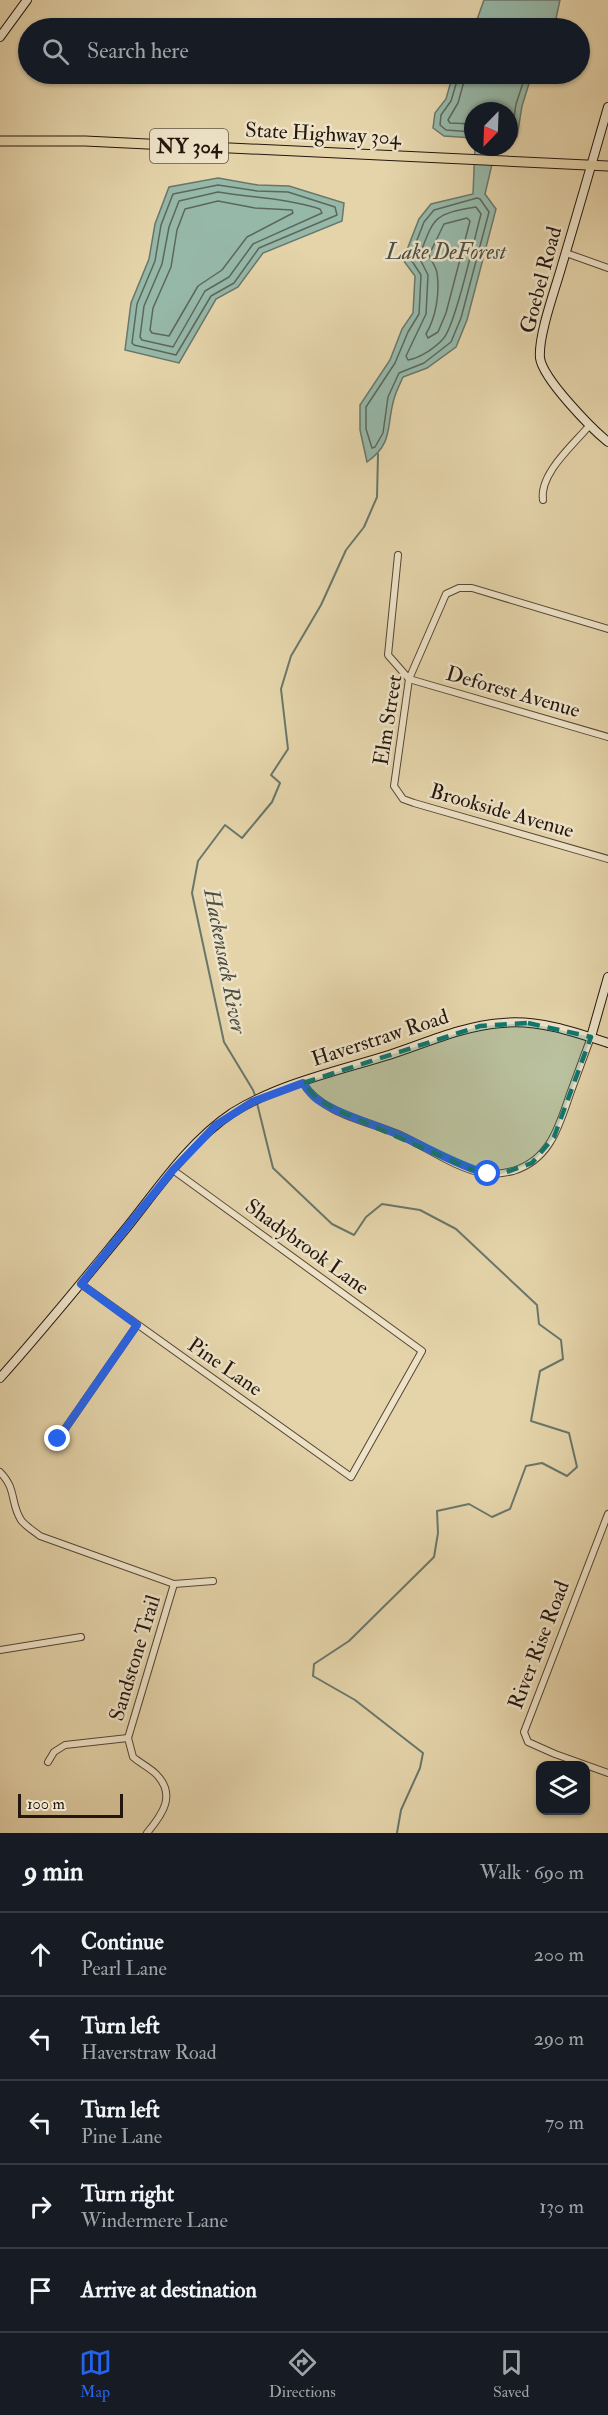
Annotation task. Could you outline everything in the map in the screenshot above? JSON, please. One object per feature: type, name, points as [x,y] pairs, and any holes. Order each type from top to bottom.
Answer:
[{"type":"main road","name":"State Highway 304","points":[[0,141],[85,141],[608,166]]},
{"type":"street","points":[[0,37],[27,0]]},
{"type":"street","name":"Goebel Road","points":[[608,107],[543,334],[540,359],[552,381],[589,426],[608,442]]},
{"type":"street","points":[[566,253],[608,268]]},
{"type":"street","points":[[543,500],[542,491],[549,474],[589,426]]},
{"type":"street","points":[[398,555],[388,655],[408,679]]},
{"type":"street","name":"Elm Street","points":[[394,786],[408,679],[446,594],[459,588],[472,588],[608,629]]},
{"type":"street","name":"Deforest Avenue","points":[[408,679],[608,737]]},
{"type":"street","name":"Brookside Avenue","points":[[394,786],[403,799],[414,803],[608,859]]},
{"type":"street","points":[[303,1083],[318,1100],[341,1112],[400,1135],[470,1169],[488,1174],[501,1174],[532,1163],[544,1152],[554,1137],[591,1037],[608,977]]},
{"type":"street","name":"Haverstraw Road","points":[[0,1378],[196,1144],[233,1113],[252,1102],[439,1037],[504,1022],[528,1023],[608,1043]]},
{"type":"street","name":"Shadybrook Lane","points":[[173,1170],[422,1351],[351,1477]]},
{"type":"street","name":"Pine Lane","points":[[81,1284],[351,1477]]},
{"type":"street","points":[[58,1439],[137,1325]]},
{"type":"street","name":"Sandstone Trail","points":[[0,1472],[10,1483],[16,1510],[22,1522],[40,1536],[174,1584],[128,1738],[133,1757],[155,1773],[162,1782],[168,1801],[163,1814],[147,1833]]},
{"type":"street","name":"River Rise Road","points":[[608,1514],[525,1732],[528,1743],[608,1773]]},
{"type":"street","points":[[174,1584],[213,1581]]},
{"type":"street","points":[[0,1650],[81,1637]]},
{"type":"street","points":[[48,1762],[54,1752],[65,1745],[128,1738]]},
{"type":"highlighted area","points":[[528,1023],[591,1037],[554,1137],[532,1163],[501,1174],[470,1169],[341,1112],[318,1100],[303,1083],[480,1026]]},
{"type":"water","points":[[484,0],[560,0],[556,18],[478,18]]},
{"type":"water","points":[[450,84],[529,84],[518,131],[518,102],[464,102],[464,137],[444,136],[433,128],[435,113],[446,99]]},
{"type":"water","name":"Lake DeForest","points":[[475,156],[494,156],[485,194],[496,209],[467,320],[456,347],[427,368],[403,377],[394,399],[388,434],[376,455],[367,462],[360,430],[360,405],[390,360],[402,329],[413,313],[415,276],[403,260],[419,219],[431,204],[473,194]]},
{"type":"water","points":[[218,178],[258,185],[289,186],[344,203],[342,221],[263,253],[238,287],[216,299],[179,363],[125,350],[131,303],[149,259],[155,224],[169,187]]},
{"type":"waterway","name":"Hackensack River","points":[[256,1098],[224,1042],[192,893],[198,861],[225,825],[242,838],[272,802],[280,783],[271,775],[288,749],[281,689],[291,656],[321,605],[346,550],[364,527],[377,497],[378,454]]},
{"type":"waterway","name":"Hackensack River","points":[[257,1103],[273,1168],[332,1224],[354,1235],[366,1217],[382,1204],[420,1210],[456,1229],[537,1305],[539,1324],[561,1340],[563,1359],[540,1371],[531,1421],[569,1433],[577,1467],[567,1476],[542,1463],[526,1466],[510,1509],[492,1517],[469,1504],[437,1511],[438,1533],[434,1557],[349,1641],[314,1664],[313,1676],[355,1700],[423,1753],[420,1768],[401,1810],[397,1833]]},
{"type":"route","points":[[58,1439],[137,1325],[81,1284],[196,1144],[233,1113],[252,1102],[303,1083],[318,1100],[341,1112],[400,1135],[470,1169],[488,1174]]}]
